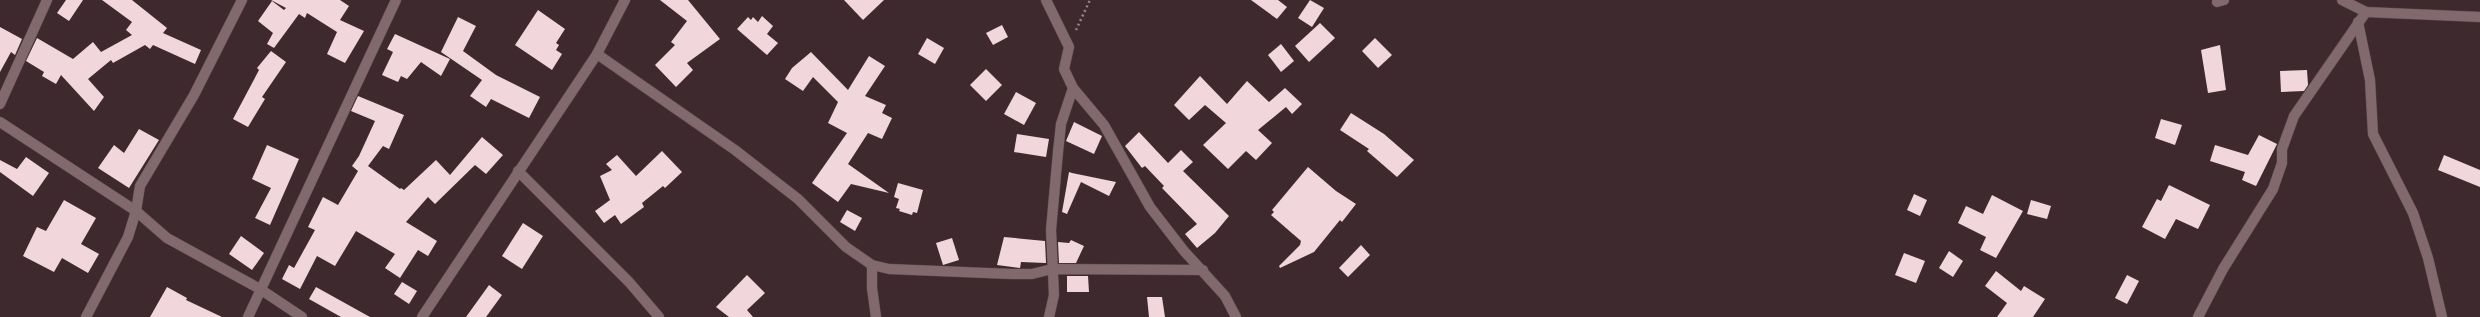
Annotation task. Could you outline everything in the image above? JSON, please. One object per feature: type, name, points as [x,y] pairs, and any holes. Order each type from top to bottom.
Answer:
[{"type":"street","points":[[0,104],[47,0]]},
{"type":"street","points":[[86,317],[128,237],[136,211],[140,186],[194,95],[242,0]]},
{"type":"street","points":[[248,317],[396,0]]},
{"type":"street","points":[[422,317],[518,170],[597,54],[625,0]]},
{"type":"street","points":[[1046,0],[1068,47],[1064,69],[1073,88],[1104,125],[1150,207],[1184,251],[1203,270],[1225,296],[1236,317]]},
{"type":"street","points":[[2342,0],[2366,12],[2480,17]]},
{"type":"street","points":[[2198,317],[2220,275],[2273,189],[2282,163],[2282,149],[2294,116],[2366,12]]},
{"type":"street","points":[[2358,22],[2370,80],[2373,134],[2413,213],[2428,258],[2442,317]]},
{"type":"street","points":[[597,54],[735,150],[798,199],[846,247],[872,265],[889,270],[1011,274],[1032,274],[1052,269],[1203,270]]},
{"type":"street","points":[[1049,317],[1054,295],[1051,230],[1059,138],[1061,124],[1073,88]]},
{"type":"street","points":[[0,122],[136,211],[167,238],[260,289],[302,317]]},
{"type":"street","points":[[518,170],[629,282],[660,317]]},
{"type":"street","points":[[872,265],[872,288],[876,317]]},
{"type":"path","points":[[1068,47],[1090,0]]},
{"type":"building","points":[[66,0],[83,0],[69,21],[57,13]]},
{"type":"building","points":[[102,0],[132,0],[167,28],[163,33],[201,50],[195,64],[153,45],[150,49],[145,45],[113,63],[111,60],[88,79],[104,97],[94,111],[61,75],[56,84],[42,76],[44,72],[26,61],[37,38],[73,59],[93,42],[101,52],[132,35],[126,30],[132,22]]},
{"type":"building","points":[[271,0],[340,0],[349,6],[340,20],[364,31],[345,63],[327,54],[337,32],[307,13],[305,18],[299,14],[274,48],[267,44],[273,33],[258,21],[272,1],[284,10],[286,8]]},
{"type":"building","points":[[660,0],[688,0],[720,39],[687,63],[693,70],[676,87],[655,65],[675,45],[671,42],[687,21]]},
{"type":"building","points":[[844,0],[884,0],[863,20]]},
{"type":"building","points":[[1251,0],[1278,0],[1287,7],[1277,19]]},
{"type":"building","points":[[1310,0],[1324,8],[1312,27],[1298,18]]},
{"type":"building","points":[[538,10],[565,29],[556,43],[559,45],[556,50],[562,54],[552,70],[515,45]]},
{"type":"building","points":[[762,16],[773,26],[767,34],[778,43],[767,55],[737,29],[748,17],[751,20],[753,17],[758,22]]},
{"type":"building","points":[[458,17],[476,26],[463,51],[496,75],[540,97],[529,118],[491,99],[486,107],[470,96],[482,80],[441,52]]},
{"type":"building","points":[[1320,23],[1335,38],[1309,62],[1295,46]]},
{"type":"building","points":[[1002,25],[1008,37],[993,45],[986,33]]},
{"type":"building","points":[[0,27],[22,39],[15,55],[11,52],[0,72]]},
{"type":"building","points":[[395,34],[450,59],[441,76],[421,62],[407,79],[401,76],[398,82],[382,75],[393,52],[387,49]]},
{"type":"building","points":[[927,38],[944,48],[935,64],[918,54]]},
{"type":"building","points":[[1375,38],[1392,55],[1378,68],[1362,51]]},
{"type":"building","points":[[1281,44],[1294,61],[1281,72],[1268,55]]},
{"type":"building","points":[[2220,45],[2226,90],[2208,93],[2201,50]]},
{"type":"building","points":[[271,51],[286,62],[262,97],[265,99],[248,127],[233,119],[259,70],[257,68]]},
{"type":"building","points":[[811,52],[848,90],[869,56],[885,66],[865,96],[886,105],[882,113],[892,118],[882,139],[868,133],[848,164],[889,193],[851,184],[838,202],[812,183],[847,133],[828,123],[838,102],[813,77],[803,91],[785,79],[792,68]]},
{"type":"building","points":[[986,69],[1002,85],[986,101],[970,85]]},
{"type":"building","points":[[2307,70],[2308,85],[2304,91],[2281,92],[2280,71]]},
{"type":"building","points":[[1200,76],[1227,104],[1247,81],[1269,102],[1285,88],[1302,104],[1292,114],[1286,107],[1258,130],[1272,143],[1256,160],[1246,151],[1228,169],[1203,145],[1226,123],[1205,105],[1189,120],[1174,105]]},
{"type":"building","points":[[1016,92],[1036,103],[1024,125],[1004,114]]},
{"type":"building","points":[[358,96],[404,115],[389,149],[383,146],[368,166],[400,189],[401,188],[404,190],[436,160],[450,175],[482,137],[503,155],[486,174],[475,165],[435,204],[428,197],[406,222],[437,241],[428,256],[418,250],[400,278],[385,268],[395,254],[356,231],[335,266],[317,256],[300,289],[282,279],[289,265],[294,268],[315,230],[308,227],[323,197],[338,205],[358,171],[352,166],[359,156],[375,121],[351,111]]},
{"type":"building","points":[[1351,113],[1384,134],[1414,160],[1397,177],[1367,151],[1369,149],[1340,130]]},
{"type":"building","points":[[2161,119],[2182,125],[2175,145],[2155,138]]},
{"type":"building","points":[[1074,122],[1102,136],[1094,154],[1066,141]]},
{"type":"building","points":[[139,129],[159,140],[129,188],[98,168],[114,145],[124,153]]},
{"type":"building","points":[[1139,132],[1168,163],[1181,150],[1193,162],[1183,171],[1229,216],[1215,233],[1197,248],[1185,234],[1197,224],[1162,188],[1164,186],[1145,166],[1142,168],[1125,146]]},
{"type":"building","points":[[1017,134],[1049,139],[1046,157],[1014,152]]},
{"type":"building","points":[[2259,135],[2277,144],[2256,186],[2242,180],[2245,172],[2210,161],[2215,145],[2248,155]]},
{"type":"building","points":[[267,145],[299,159],[270,225],[255,218],[271,188],[252,179]]},
{"type":"building","points":[[662,151],[682,172],[665,188],[663,186],[642,203],[644,207],[621,224],[615,215],[604,223],[595,211],[610,200],[600,176],[612,170],[606,164],[617,155],[636,176]]},
{"type":"building","points":[[2444,155],[2480,170],[2480,187],[2438,170]]},
{"type":"building","points":[[26,157],[49,173],[33,196],[0,172],[0,160],[17,169]]},
{"type":"building","points":[[1308,167],[1336,191],[1356,204],[1342,222],[1340,220],[1314,252],[1280,268],[1279,266],[1300,245],[1301,241],[1271,215],[1274,212],[1272,210]]},
{"type":"building","points":[[1069,172],[1116,182],[1109,196],[1081,182],[1067,214],[1062,212]]},
{"type":"building","points":[[898,183],[923,190],[917,213],[913,212],[912,215],[899,211],[900,209],[896,208],[899,199],[894,197]]},
{"type":"building","points":[[2169,185],[2210,205],[2198,229],[2176,219],[2165,239],[2142,227],[2157,199],[2161,201]]},
{"type":"building","points":[[1914,194],[1927,200],[1920,216],[1907,210]]},
{"type":"building","points":[[1992,195],[2023,211],[1996,258],[1980,250],[1986,237],[1958,223],[1966,206],[1983,214]]},
{"type":"building","points":[[64,200],[96,218],[81,244],[99,254],[88,273],[62,258],[54,272],[23,256],[37,227],[46,231]]},
{"type":"building","points":[[2031,200],[2051,206],[2047,219],[2027,214]]},
{"type":"building","points":[[847,210],[862,218],[855,231],[840,222]]},
{"type":"building","points":[[523,223],[543,236],[522,269],[502,256]]},
{"type":"building","points":[[241,236],[264,253],[252,270],[229,254]]},
{"type":"building","points":[[1004,237],[1045,241],[1046,263],[1021,262],[1020,268],[997,265]]},
{"type":"building","points":[[952,238],[959,260],[943,265],[936,243]]},
{"type":"building","points":[[1071,240],[1084,246],[1076,263],[1059,263],[1058,242],[1069,243]]},
{"type":"building","points":[[1361,245],[1370,255],[1348,277],[1339,268]]},
{"type":"building","points":[[1949,251],[1963,261],[1953,277],[1939,268]]},
{"type":"building","points":[[1904,253],[1925,261],[1916,283],[1895,275]]},
{"type":"building","points":[[1996,271],[2021,291],[2024,286],[2045,299],[2033,317],[1997,317],[2007,303],[1985,286]]},
{"type":"building","points":[[747,275],[765,293],[747,310],[753,317],[729,317],[716,307]]},
{"type":"building","points":[[2127,275],[2139,281],[2127,304],[2115,298]]},
{"type":"building","points":[[1067,276],[1088,276],[1089,292],[1067,292]]},
{"type":"building","points":[[402,282],[417,291],[409,304],[394,294]]},
{"type":"building","points":[[489,285],[502,295],[486,317],[466,317]]},
{"type":"building","points":[[167,287],[187,298],[186,300],[222,317],[150,317]]},
{"type":"building","points":[[316,287],[370,317],[341,317],[309,299]]},
{"type":"building","points":[[1147,297],[1162,297],[1165,317],[1149,317]]}]
